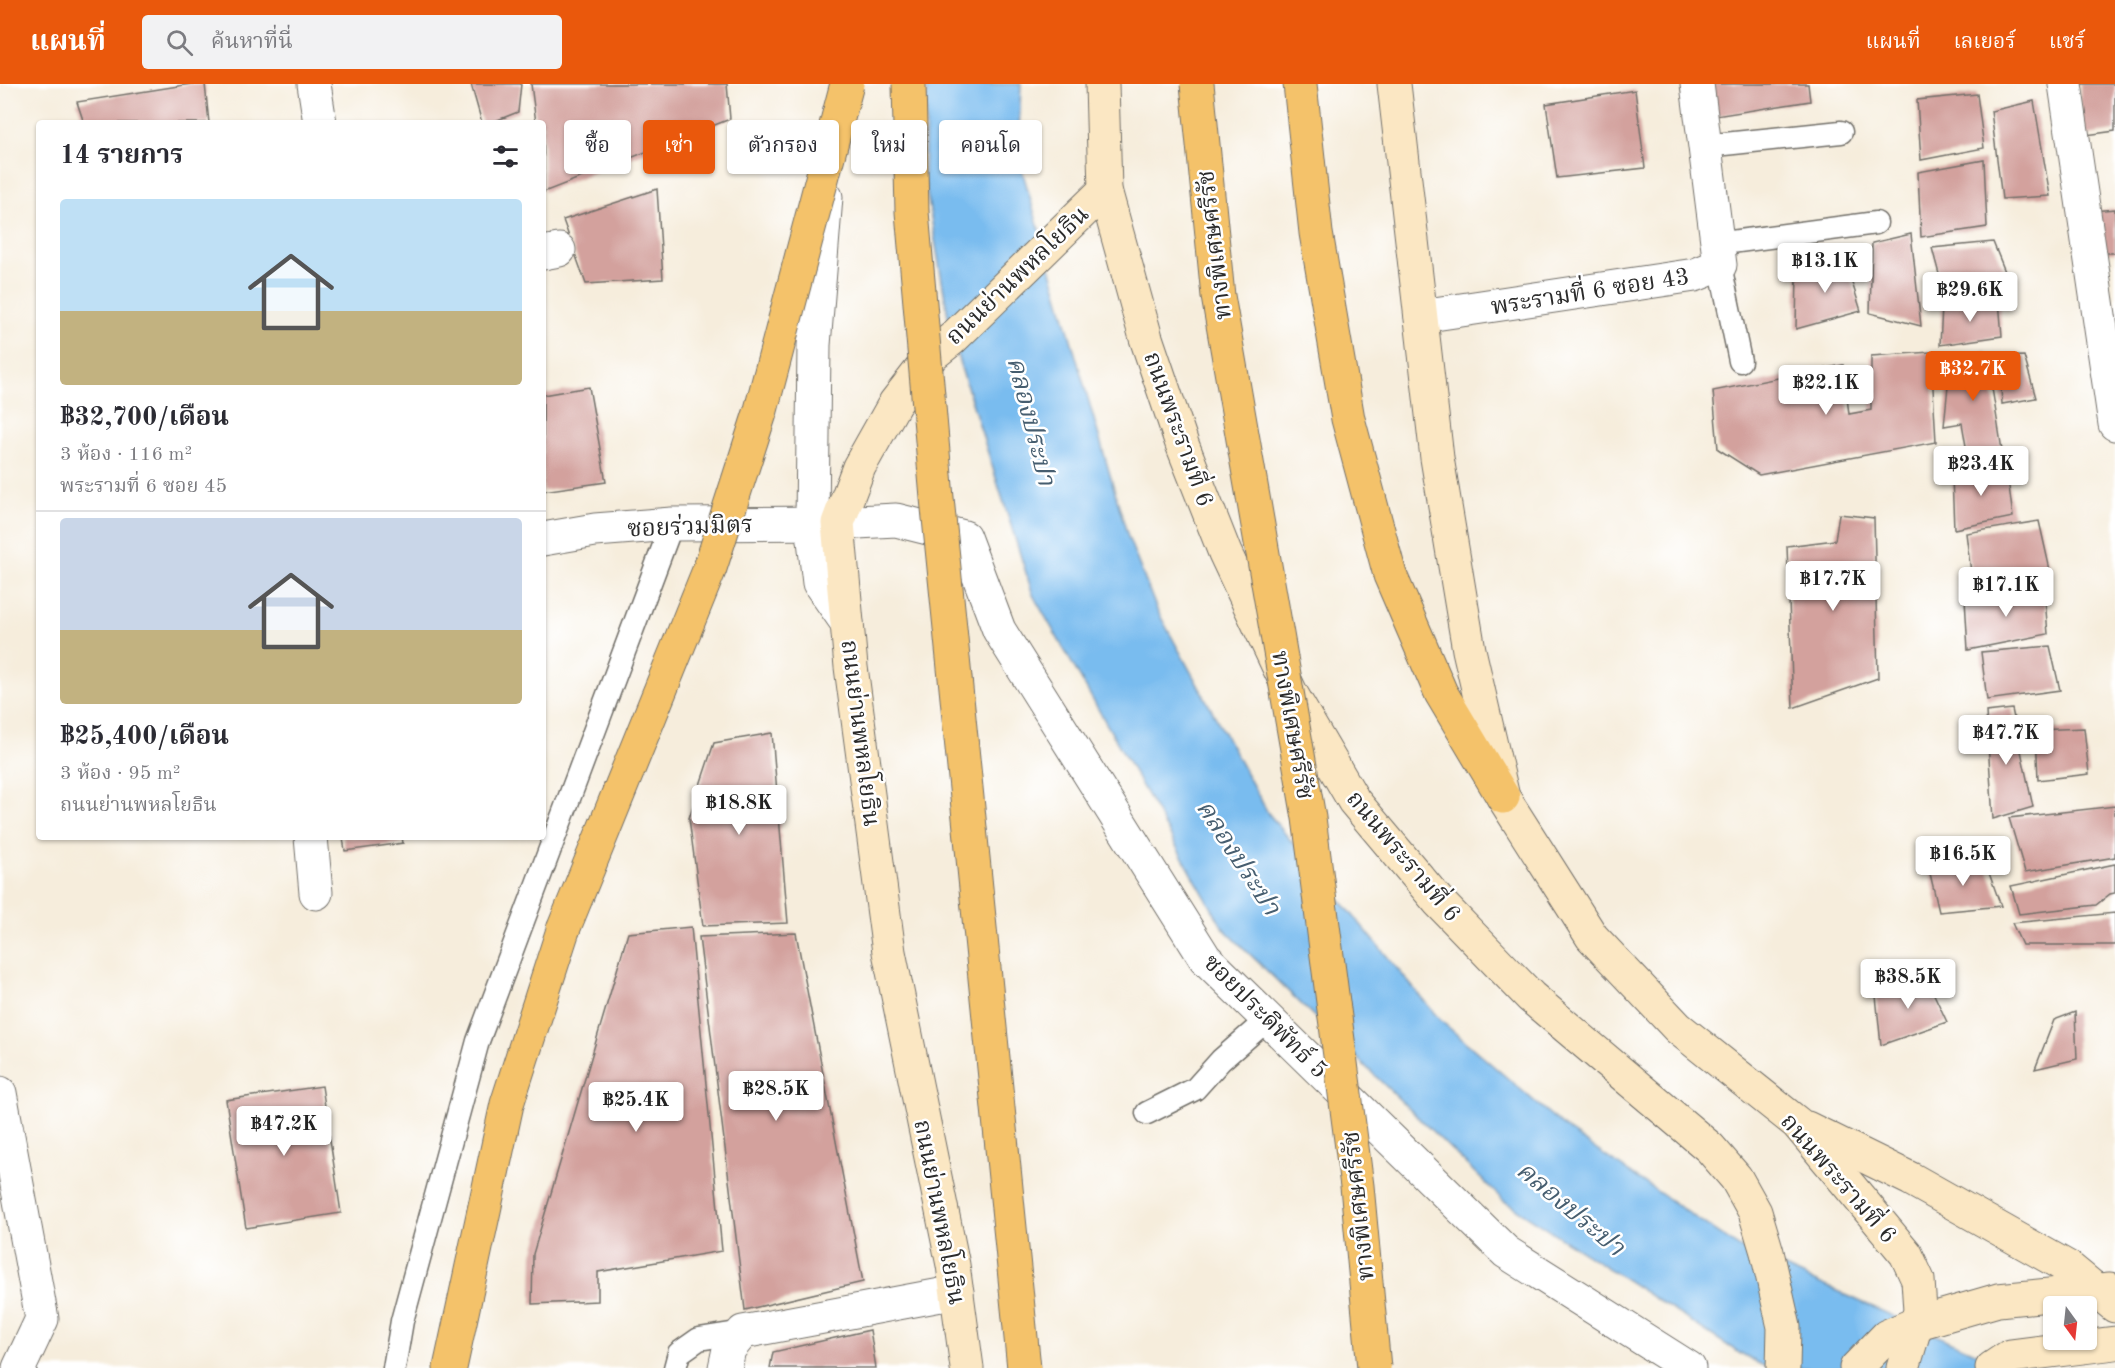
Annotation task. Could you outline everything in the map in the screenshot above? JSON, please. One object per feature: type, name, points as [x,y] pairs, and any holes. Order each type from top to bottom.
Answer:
[{"type":"highway","points":[[450,1368],[507,1104],[563,930],[710,568],[760,410],[847,84]]},
{"type":"highway","points":[[909,84],[912,212],[938,510],[1024,1368]]},
{"type":"highway","name":"ทางพิเศษศรีรัช","points":[[1197,84],[1218,296],[1309,818],[1358,1186],[1374,1368]]},
{"type":"highway","points":[[1300,84],[1316,233],[1348,419],[1390,575],[1442,693],[1503,797]]},
{"type":"main road","name":"ถนนพระรามที่ 6","points":[[1102,84],[1105,190],[1146,338],[1182,444],[1225,553],[1291,693],[1354,801],[1438,901],[1531,998],[1710,1148],[1736,1178],[1755,1212],[1767,1252],[1784,1327],[1783,1368]]},
{"type":"main road","name":"ถนนพระรามที่ 6","points":[[1394,84],[1437,458],[1469,650],[1503,797],[1592,937],[1678,1028],[1797,1123],[1906,1254],[1918,1280],[1920,1311],[1903,1368]]},
{"type":"main road","name":"ถนนย่านพหลโยธิน","points":[[967,1368],[953,1264],[889,952],[847,623],[825,523],[895,403],[933,354],[952,339],[1105,190]]},
{"type":"main road","points":[[1797,1123],[1911,1179],[2110,1292]]},
{"type":"main road","points":[[1856,1368],[1887,1336],[1915,1324],[1998,1300],[2110,1292]]},
{"type":"main road","points":[[1997,1365],[2010,1356],[2115,1343]]},
{"type":"street","points":[[314,84],[320,120]]},
{"type":"street","points":[[825,523],[814,345],[829,156],[841,84]]},
{"type":"street","name":"พระรามที่ 6 ซอย 43","points":[[1421,316],[1695,275],[1718,254],[1697,84]]},
{"type":"street","points":[[2065,84],[2115,424]]},
{"type":"street","name":"ซอยประดิพัทธ์ 5","points":[[825,523],[897,520],[964,537],[999,630],[1205,958],[1506,1252],[1689,1368]]},
{"type":"street","name":"ซอยร่วมมิตร","points":[[546,538],[595,530],[672,524],[825,523]]},
{"type":"street","points":[[311,840],[316,894]]},
{"type":"street","points":[[0,1093],[42,1319],[19,1368]]},
{"type":"street","points":[[725,1368],[729,1349],[743,1332],[957,1292]]},
{"type":"lane","points":[[1705,146],[1841,132]]},
{"type":"lane","points":[[1740,361],[1718,254],[1876,223]]},
{"type":"lane","points":[[394,1368],[402,1321],[478,1041],[672,524]]},
{"type":"lane","points":[[1147,1113],[1195,1089],[1221,1060],[1268,1019]]},
{"type":"lane","points":[[675,1368],[679,1353],[699,1339],[743,1332]]},
{"type":"water","name":"คลองประปา","points":[[927,84],[1021,84],[1020,120],[939,120],[939,174],[1023,174],[1128,537],[1157,610],[1268,813],[1440,1020],[1569,1131],[1740,1248],[2010,1368],[1768,1368],[1744,1356],[1504,1201],[1223,928],[1033,595],[952,339],[924,176],[927,174]]},
{"type":"building","points":[[191,84],[205,84],[209,120],[83,120],[77,102]]},
{"type":"building","points":[[471,84],[521,84],[518,112],[498,120],[481,120]]},
{"type":"building","points":[[531,84],[727,84],[730,119],[715,125],[715,120],[643,120],[643,153],[631,158],[631,120],[564,120],[564,174],[590,174],[546,191],[546,120],[536,120]]},
{"type":"building","points":[[1713,84],[1808,84],[1810,101],[1716,116]]},
{"type":"building","points":[[2080,84],[2115,84],[2115,131],[2079,136]]},
{"type":"building","points":[[1635,90],[1645,168],[1557,178],[1546,104]]},
{"type":"building","points":[[1977,94],[1984,148],[1921,160],[1917,100]]},
{"type":"building","points":[[2034,101],[2050,196],[2002,199],[1991,111]]},
{"type":"building","points":[[1984,160],[1987,227],[1921,237],[1918,172]]},
{"type":"building","points":[[657,189],[663,279],[586,284],[563,220]]},
{"type":"building","points":[[2115,209],[2115,253],[2101,253],[2093,211]]},
{"type":"building","points":[[1911,234],[1921,326],[1870,313],[1872,243]]},
{"type":"building","points":[[1993,242],[2010,284],[1944,293],[1932,248]]},
{"type":"building","points":[[1845,260],[1861,311],[1796,329],[1797,271]]},
{"type":"building","points":[[1999,301],[2002,336],[1940,345],[1942,307]]},
{"type":"building","points":[[1986,351],[2002,450],[1967,452],[1962,423],[1944,426],[1951,356]]},
{"type":"building","points":[[1931,352],[1936,442],[1759,475],[1718,449],[1713,391],[1843,365],[1849,414],[1871,410],[1871,356]]},
{"type":"building","points":[[2024,356],[2036,398],[2002,404],[1999,357]]},
{"type":"building","points":[[589,387],[606,482],[546,491],[546,394]]},
{"type":"building","points":[[2006,464],[2013,517],[1954,529],[1952,476]]},
{"type":"building","points":[[1839,514],[1874,518],[1878,678],[1793,708],[1787,546],[1835,540]]},
{"type":"building","points":[[2039,521],[2050,570],[1972,580],[1966,533]]},
{"type":"building","points":[[2044,587],[2048,634],[1968,650],[1965,599]]},
{"type":"building","points":[[2050,646],[2060,690],[1987,700],[1981,652]]},
{"type":"building","points":[[2012,709],[2033,807],[1993,819],[1986,712]]},
{"type":"building","points":[[2084,728],[2089,774],[2038,780],[2036,730]]},
{"type":"building","points":[[772,733],[788,923],[703,926],[689,818],[714,743]]},
{"type":"building","points":[[2115,806],[2115,857],[2025,872],[2009,818]]},
{"type":"building","points":[[343,840],[402,840],[403,843],[345,851]]},
{"type":"building","points":[[1985,862],[2001,906],[1939,912],[1928,865]]},
{"type":"building","points":[[2115,864],[2115,893],[2110,894],[2096,905],[2019,914],[2011,886]]},
{"type":"building","points":[[2115,913],[2115,945],[2022,945],[2012,923]]},
{"type":"building","points":[[691,927],[722,1251],[598,1272],[598,1301],[532,1304],[533,1254],[628,933]]},
{"type":"building","points":[[796,933],[863,1282],[745,1310],[699,937]]},
{"type":"building","points":[[1924,973],[1947,1022],[1881,1045],[1876,996]]},
{"type":"building","points":[[2075,1012],[2077,1059],[2035,1069],[2054,1020]]},
{"type":"building","points":[[322,1086],[341,1213],[246,1228],[226,1100]]},
{"type":"building","points":[[870,1330],[876,1368],[770,1368],[773,1352]]}]
